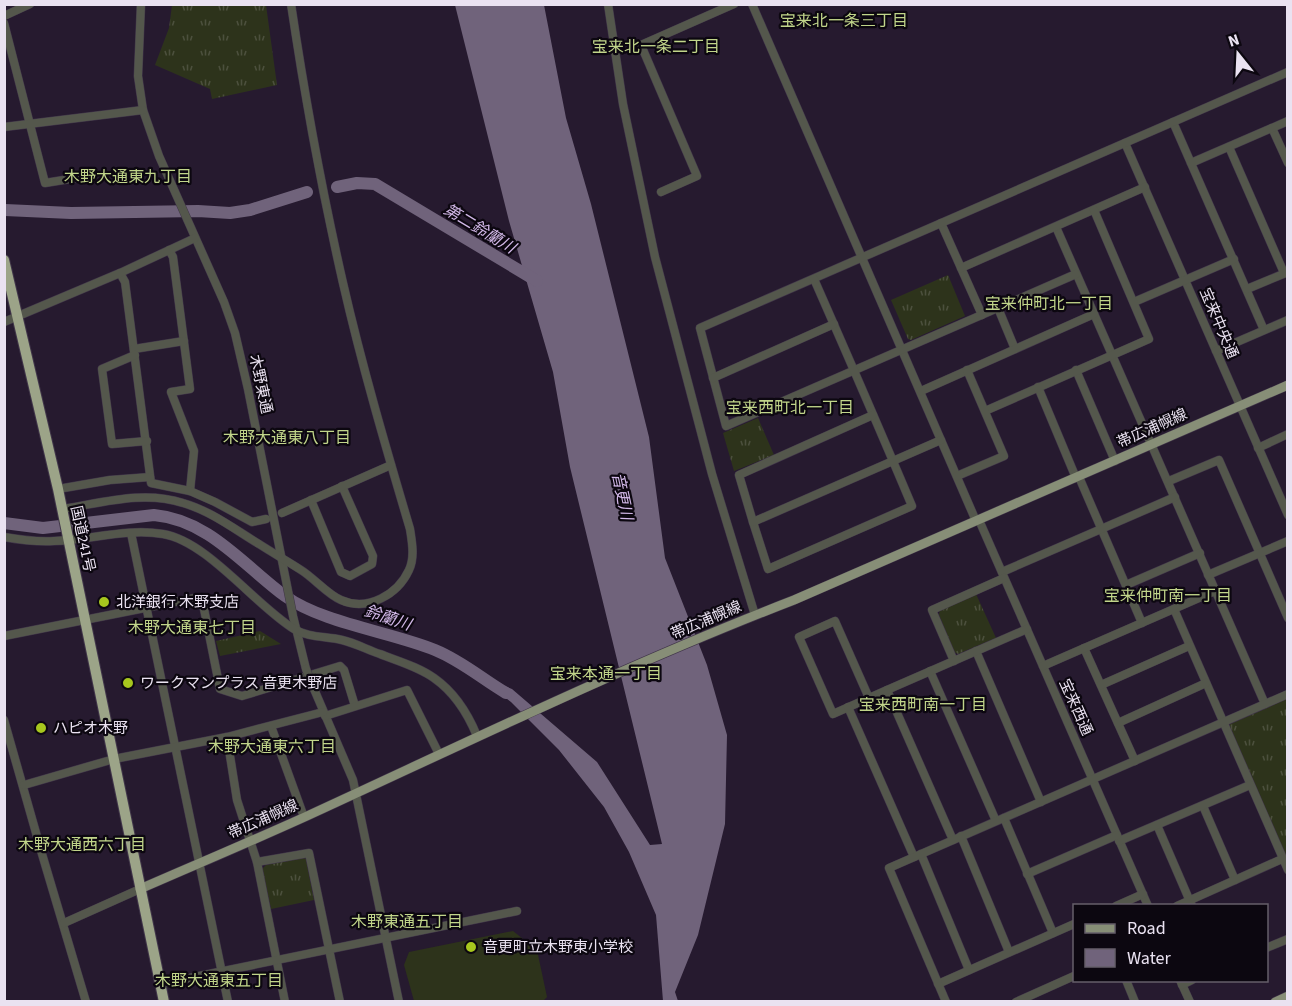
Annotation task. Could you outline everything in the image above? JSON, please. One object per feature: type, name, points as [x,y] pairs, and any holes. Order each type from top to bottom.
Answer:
[{"type":"highway","name":"国道241号","points":[[4,260],[19,316],[63,512],[164,1002]]},
{"type":"main road","name":"帯広浦幌線","points":[[140,889],[304,817],[481,734],[978,521],[1287,385]]},
{"type":"main road","points":[[1275,1002],[1287,996]]},
{"type":"street","points":[[4,16],[30,4]]},
{"type":"street","name":"木野東通","points":[[141,4],[138,76],[143,110],[159,156],[224,302],[243,363],[296,630],[306,669],[353,780],[399,1002]]},
{"type":"street","points":[[63,512],[138,496],[171,499],[208,512],[301,570],[341,600],[357,603],[384,598],[392,592],[410,568],[413,545],[343,285],[320,180],[291,4]]},
{"type":"street","points":[[608,4],[623,104],[652,246],[751,617]]},
{"type":"street","points":[[661,192],[697,176],[641,45],[734,4]]},
{"type":"street","name":"宝来西通","points":[[752,4],[941,440],[1027,629],[1147,904]]},
{"type":"street","points":[[4,23],[45,183],[76,178]]},
{"type":"street","points":[[1076,274],[726,426],[700,328],[1287,72]]},
{"type":"street","points":[[4,127],[143,110]]},
{"type":"street","points":[[1191,163],[1287,121]]},
{"type":"street","points":[[1173,122],[1264,330]]},
{"type":"street","points":[[1272,128],[1287,163]]},
{"type":"street","name":"宝来中央通","points":[[1125,143],[1287,515]]},
{"type":"street","points":[[1229,147],[1286,272],[1246,290]]},
{"type":"street","points":[[961,268],[1145,187]]},
{"type":"street","points":[[985,411],[1149,339],[1094,210]]},
{"type":"street","points":[[942,223],[982,315]]},
{"type":"street","points":[[1056,227],[1265,704]]},
{"type":"street","points":[[4,322],[120,273],[195,238]]},
{"type":"street","points":[[170,250],[173,257],[190,389],[171,392],[194,451],[190,491]]},
{"type":"street","points":[[1134,302],[1234,259]]},
{"type":"street","points":[[120,273],[125,282],[151,483],[190,491],[252,522],[266,519]]},
{"type":"street","points":[[814,279],[854,370],[912,506],[768,569],[739,474],[873,415]]},
{"type":"street","points":[[998,308],[1015,349]]},
{"type":"street","points":[[921,391],[1094,314]]},
{"type":"street","points":[[1216,351],[1287,320]]},
{"type":"street","points":[[713,378],[834,324]]},
{"type":"street","points":[[147,441],[112,444],[102,369],[134,352],[184,341]]},
{"type":"street","points":[[957,476],[1004,456],[967,370]]},
{"type":"street","points":[[1076,370],[1115,461]]},
{"type":"street","points":[[1038,387],[1142,623]]},
{"type":"street","points":[[1258,448],[1287,434]]},
{"type":"street","points":[[753,522],[941,440]]},
{"type":"street","points":[[1169,481],[1219,460],[1287,618]]},
{"type":"street","points":[[282,513],[391,465]]},
{"type":"street","points":[[58,489],[110,480],[150,477]]},
{"type":"street","points":[[311,500],[341,572],[350,576],[372,564],[373,556],[342,486]]},
{"type":"street","points":[[954,661],[932,610],[1101,529],[1175,497]]},
{"type":"street","points":[[130,533],[228,1002]]},
{"type":"street","points":[[4,537],[22,541],[56,541],[68,537],[130,533],[163,534],[179,538],[225,571],[279,619],[296,630],[314,637],[342,640],[434,678],[460,705],[481,734]]},
{"type":"street","points":[[1208,575],[1287,541]]},
{"type":"street","points":[[1126,585],[1200,553]]},
{"type":"street","points":[[1043,666],[1215,591]]},
{"type":"street","points":[[4,636],[195,598],[203,604],[220,688],[242,696],[339,666],[344,670],[355,706]]},
{"type":"street","points":[[1173,609],[1287,870]]},
{"type":"street","points":[[869,698],[835,621],[799,637],[833,714],[1027,629]]},
{"type":"street","points":[[1101,685],[1189,646]]},
{"type":"street","points":[[1084,648],[1135,761]]},
{"type":"street","points":[[976,651],[1041,802]]},
{"type":"street","points":[[930,671],[1028,874],[1053,933]]},
{"type":"street","points":[[1118,723],[1206,683]]},
{"type":"street","points":[[24,785],[114,759],[226,737],[324,714],[407,690],[439,754]]},
{"type":"street","points":[[887,690],[1009,952]]},
{"type":"street","points":[[946,1002],[889,867],[1287,694]]},
{"type":"street","points":[[848,707],[969,970]]},
{"type":"street","points":[[4,720],[86,1002]]},
{"type":"street","points":[[271,726],[304,817]]},
{"type":"street","points":[[226,737],[237,800],[252,840],[257,862],[285,1002]]},
{"type":"street","points":[[1028,874],[1157,825],[1250,786]]},
{"type":"street","points":[[1203,806],[1235,880]]},
{"type":"street","points":[[1157,825],[1191,903],[1282,859]]},
{"type":"street","points":[[257,862],[309,853],[340,1002]]},
{"type":"street","points":[[64,923],[140,889]]},
{"type":"street","points":[[1120,904],[1143,894]]},
{"type":"street","points":[[160,984],[517,911]]},
{"type":"street","points":[[938,984],[1073,924]]},
{"type":"street","points":[[1268,947],[1287,939]]},
{"type":"street","points":[[1016,1002],[1073,976]]},
{"type":"street","points":[[1126,982],[1135,1002]]},
{"type":"street","points":[[1181,983],[1190,1002]]},
{"type":"green space","points":[[172,5],[266,5],[277,85],[212,99],[210,89],[155,65],[169,28]]},
{"type":"green space","points":[[948,275],[965,316],[911,340],[908,339],[891,300]]},
{"type":"green space","points":[[758,418],[774,455],[734,471],[723,433]]},
{"type":"green space","points":[[976,594],[996,638],[958,654],[954,652],[939,615],[940,609]]},
{"type":"green space","points":[[260,631],[281,644],[220,656],[216,641]]},
{"type":"green space","points":[[1287,699],[1287,859],[1230,724]]},
{"type":"green space","points":[[302,857],[306,859],[314,900],[271,909],[262,869],[266,865]]},
{"type":"green space","points":[[513,931],[537,950],[547,997],[543,1001],[414,1001],[404,965],[409,952]]},
{"type":"water","name":"音更川","points":[[455,5],[544,5],[566,118],[591,204],[649,437],[665,558],[707,665],[727,735],[725,824],[698,935],[675,992],[678,1001],[663,1001],[656,915],[629,852],[604,807],[559,750],[511,702],[493,688],[493,682],[512,689],[597,762],[650,845],[662,844],[570,467],[553,372],[509,221]]},
{"type":"waterway","name":"第二鈴蘭川","points":[[337,187],[357,183],[375,184],[537,281]]},
{"type":"waterway","name":"第二鈴蘭川","points":[[5,210],[71,213],[198,211],[230,213],[250,210],[307,192]]},
{"type":"waterway","name":"鈴蘭川","points":[[4,523],[43,528],[154,515],[192,525],[224,546],[285,596],[300,605],[337,620],[445,654],[506,693]]},
{"type":"place","name":"北洋銀行 木野支店","points":[[104,602]]},
{"type":"place","name":"ワークマンプラス 音更木野店","points":[[128,683]]},
{"type":"place","name":"ハピオ木野","points":[[41,728]]},
{"type":"place","name":"音更町立木野東小学校","points":[[471,947]]},
{"type":"district","name":"宝来北一条三丁目","points":[[844,20]]},
{"type":"district","name":"宝来北一条二丁目","points":[[656,46]]},
{"type":"district","name":"木野大通東九丁目","points":[[128,176]]},
{"type":"district","name":"宝来仲町北一丁目","points":[[1049,303]]},
{"type":"district","name":"宝来西町北一丁目","points":[[790,407]]},
{"type":"district","name":"木野大通東八丁目","points":[[287,437]]},
{"type":"district","name":"宝来仲町南一丁目","points":[[1168,595]]},
{"type":"district","name":"木野大通東七丁目","points":[[192,627]]},
{"type":"district","name":"宝来本通一丁目","points":[[606,673]]},
{"type":"district","name":"宝来西町南一丁目","points":[[923,704]]},
{"type":"district","name":"木野大通東六丁目","points":[[272,746]]},
{"type":"district","name":"木野大通西六丁目","points":[[82,844]]},
{"type":"district","name":"木野東通五丁目","points":[[407,921]]},
{"type":"district","name":"木野大通東五丁目","points":[[219,980]]}]
